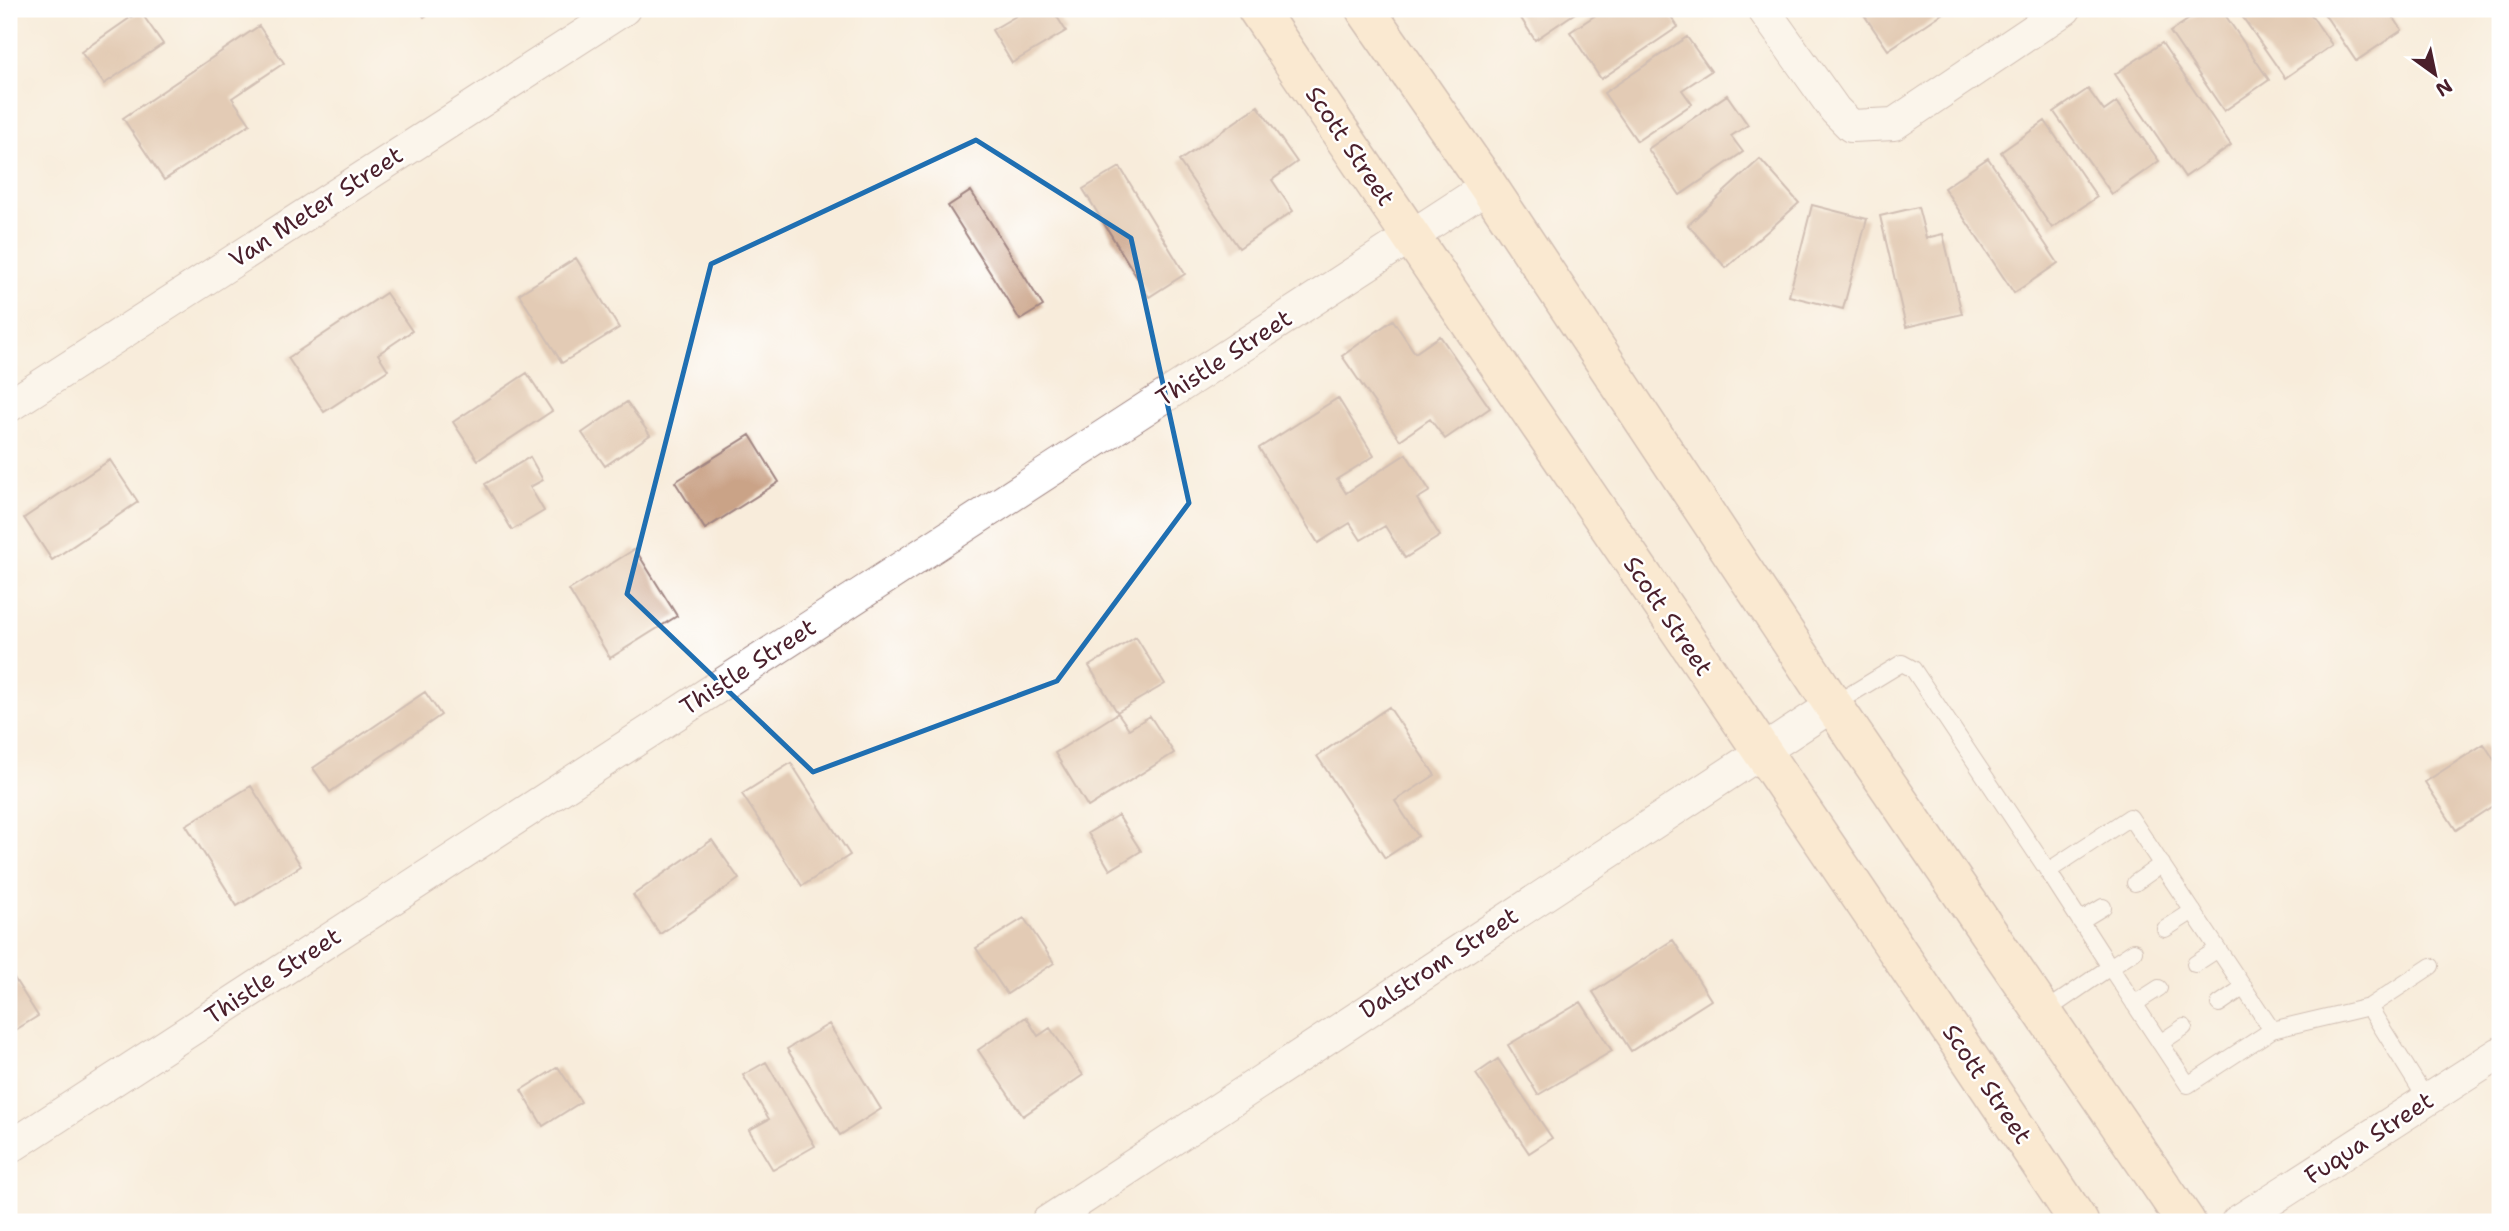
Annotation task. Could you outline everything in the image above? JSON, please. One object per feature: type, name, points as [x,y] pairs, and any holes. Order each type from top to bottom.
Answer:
[{"type":"main road","name":"Scott Street","points":[[1257,9],[1760,752],[1887,932],[2079,1222]]},
{"type":"main road","points":[[1365,9],[1488,186],[1833,705],[2186,1222]]},
{"type":"street","name":"Van Meter Street","points":[[9,406],[624,9]]},
{"type":"street","points":[[1763,9],[1835,110],[1851,125],[1894,124],[2065,9]]},
{"type":"street","name":"Thistle Street","points":[[9,1148],[1488,186]]},
{"type":"street","name":"Dalstrom Street","points":[[1046,1222],[1833,705]]},
{"type":"street","name":"Fuqua Street","points":[[2237,1222],[2500,1053]]},
{"type":"lane","points":[[1833,705],[1902,663],[1913,669],[2188,1085],[2272,1030],[2369,1007],[2431,966]]},
{"type":"lane","points":[[2048,871],[2130,817],[2272,1030]]},
{"type":"lane","points":[[2135,883],[2162,864]]},
{"type":"lane","points":[[2080,920],[2103,907]]},
{"type":"lane","points":[[2165,929],[2193,911]]},
{"type":"lane","points":[[2195,964],[2218,948]]},
{"type":"lane","points":[[2043,1013],[2134,950]]},
{"type":"lane","points":[[2219,1004],[2244,987]]},
{"type":"lane","points":[[2134,1004],[2159,988]]},
{"type":"lane","points":[[2369,1007],[2427,1100]]},
{"type":"lane","points":[[2160,1043],[2184,1027]]},
{"type":"highlighted area","points":[[976,140],[1131,238],[1189,503],[1057,681],[813,772],[627,594],[711,264]]},
{"type":"building","points":[[419,9],[437,9],[424,17]]},
{"type":"building","points":[[1028,9],[1052,9],[1066,31],[1012,63],[992,30]]},
{"type":"building","points":[[1515,9],[1581,9],[1535,40]]},
{"type":"building","points":[[1605,9],[1666,9],[1678,27],[1601,79],[1570,32]]},
{"type":"building","points":[[1860,9],[1949,9],[1888,50]]},
{"type":"building","points":[[2204,9],[2221,9],[2269,80],[2224,111],[2170,32]]},
{"type":"building","points":[[2237,9],[2307,9],[2332,45],[2285,78]]},
{"type":"building","points":[[2321,9],[2388,9],[2402,30],[2356,61]]},
{"type":"building","points":[[140,11],[163,44],[104,84],[81,52]]},
{"type":"building","points":[[259,26],[284,63],[232,98],[250,124],[164,180],[123,118]]},
{"type":"building","points":[[1687,37],[1711,71],[1682,90],[1692,104],[1637,141],[1604,93]]},
{"type":"building","points":[[2162,43],[2231,145],[2185,177],[2115,74]]},
{"type":"building","points":[[2088,89],[2104,111],[2117,102],[2159,161],[2112,194],[2054,112]]},
{"type":"building","points":[[1727,95],[1748,125],[1731,136],[1743,152],[1680,195],[1648,149]]},
{"type":"building","points":[[1258,106],[1297,162],[1272,180],[1293,211],[1239,248],[1179,161]]},
{"type":"building","points":[[2045,121],[2097,197],[2052,228],[2001,152]]},
{"type":"building","points":[[1988,158],[2058,263],[2014,293],[1944,188]]},
{"type":"building","points":[[1760,159],[1799,203],[1726,268],[1688,225]]},
{"type":"building","points":[[1120,167],[1185,274],[1149,297],[1083,189]]},
{"type":"building","points":[[971,191],[1043,306],[1020,320],[948,206]]},
{"type":"building","points":[[1812,205],[1867,219],[1843,309],[1789,296]]},
{"type":"building","points":[[1918,207],[1926,238],[1943,234],[1962,314],[1906,327],[1880,216]]},
{"type":"building","points":[[576,258],[619,328],[562,363],[519,294]]},
{"type":"building","points":[[386,293],[412,331],[378,354],[388,370],[324,412],[288,358]]},
{"type":"building","points":[[1393,320],[1415,353],[1440,336],[1490,408],[1445,439],[1430,419],[1400,440],[1342,356]]},
{"type":"building","points":[[527,373],[552,411],[478,460],[453,422]]},
{"type":"building","points":[[1338,398],[1374,456],[1337,479],[1346,493],[1406,454],[1430,491],[1417,499],[1440,536],[1405,558],[1385,526],[1361,540],[1350,523],[1318,543],[1259,448]]},
{"type":"building","points":[[627,402],[650,435],[605,466],[582,433]]},
{"type":"building","points":[[750,435],[779,482],[705,529],[675,482]]},
{"type":"building","points":[[530,457],[543,480],[530,487],[544,511],[512,530],[485,484]]},
{"type":"building","points":[[110,460],[138,502],[52,560],[24,518]]},
{"type":"building","points":[[635,549],[677,616],[610,658],[569,590]]},
{"type":"building","points":[[1136,637],[1165,684],[1117,712],[1089,666]]},
{"type":"building","points":[[425,692],[441,715],[330,792],[313,768]]},
{"type":"building","points":[[1389,707],[1435,775],[1395,801],[1418,836],[1385,858],[1317,756]]},
{"type":"building","points":[[1118,713],[1129,729],[1150,716],[1174,753],[1088,807],[1055,753]]},
{"type":"building","points":[[2484,744],[2500,769],[2500,801],[2456,830],[2425,782]]},
{"type":"building","points":[[791,763],[850,855],[802,886],[742,794]]},
{"type":"building","points":[[251,786],[301,866],[237,906],[186,825]]},
{"type":"building","points":[[1118,815],[1141,851],[1110,870],[1088,833]]},
{"type":"building","points":[[712,840],[739,879],[660,934],[633,895]]},
{"type":"building","points":[[1024,918],[1054,963],[1007,994],[976,948]]},
{"type":"building","points":[[1673,940],[1711,1000],[1631,1051],[1593,992]]},
{"type":"building","points":[[9,970],[38,1016],[9,1034]]},
{"type":"building","points":[[1581,1002],[1612,1051],[1538,1095],[1508,1045]]},
{"type":"building","points":[[1026,1017],[1038,1036],[1050,1028],[1083,1075],[1023,1116],[978,1050]]},
{"type":"building","points":[[829,1024],[881,1109],[840,1135],[787,1049]]},
{"type":"building","points":[[1498,1059],[1552,1138],[1529,1153],[1476,1074]]},
{"type":"building","points":[[766,1062],[815,1146],[773,1170],[749,1130],[769,1119],[743,1075]]},
{"type":"building","points":[[558,1067],[581,1102],[543,1126],[521,1090]]}]
